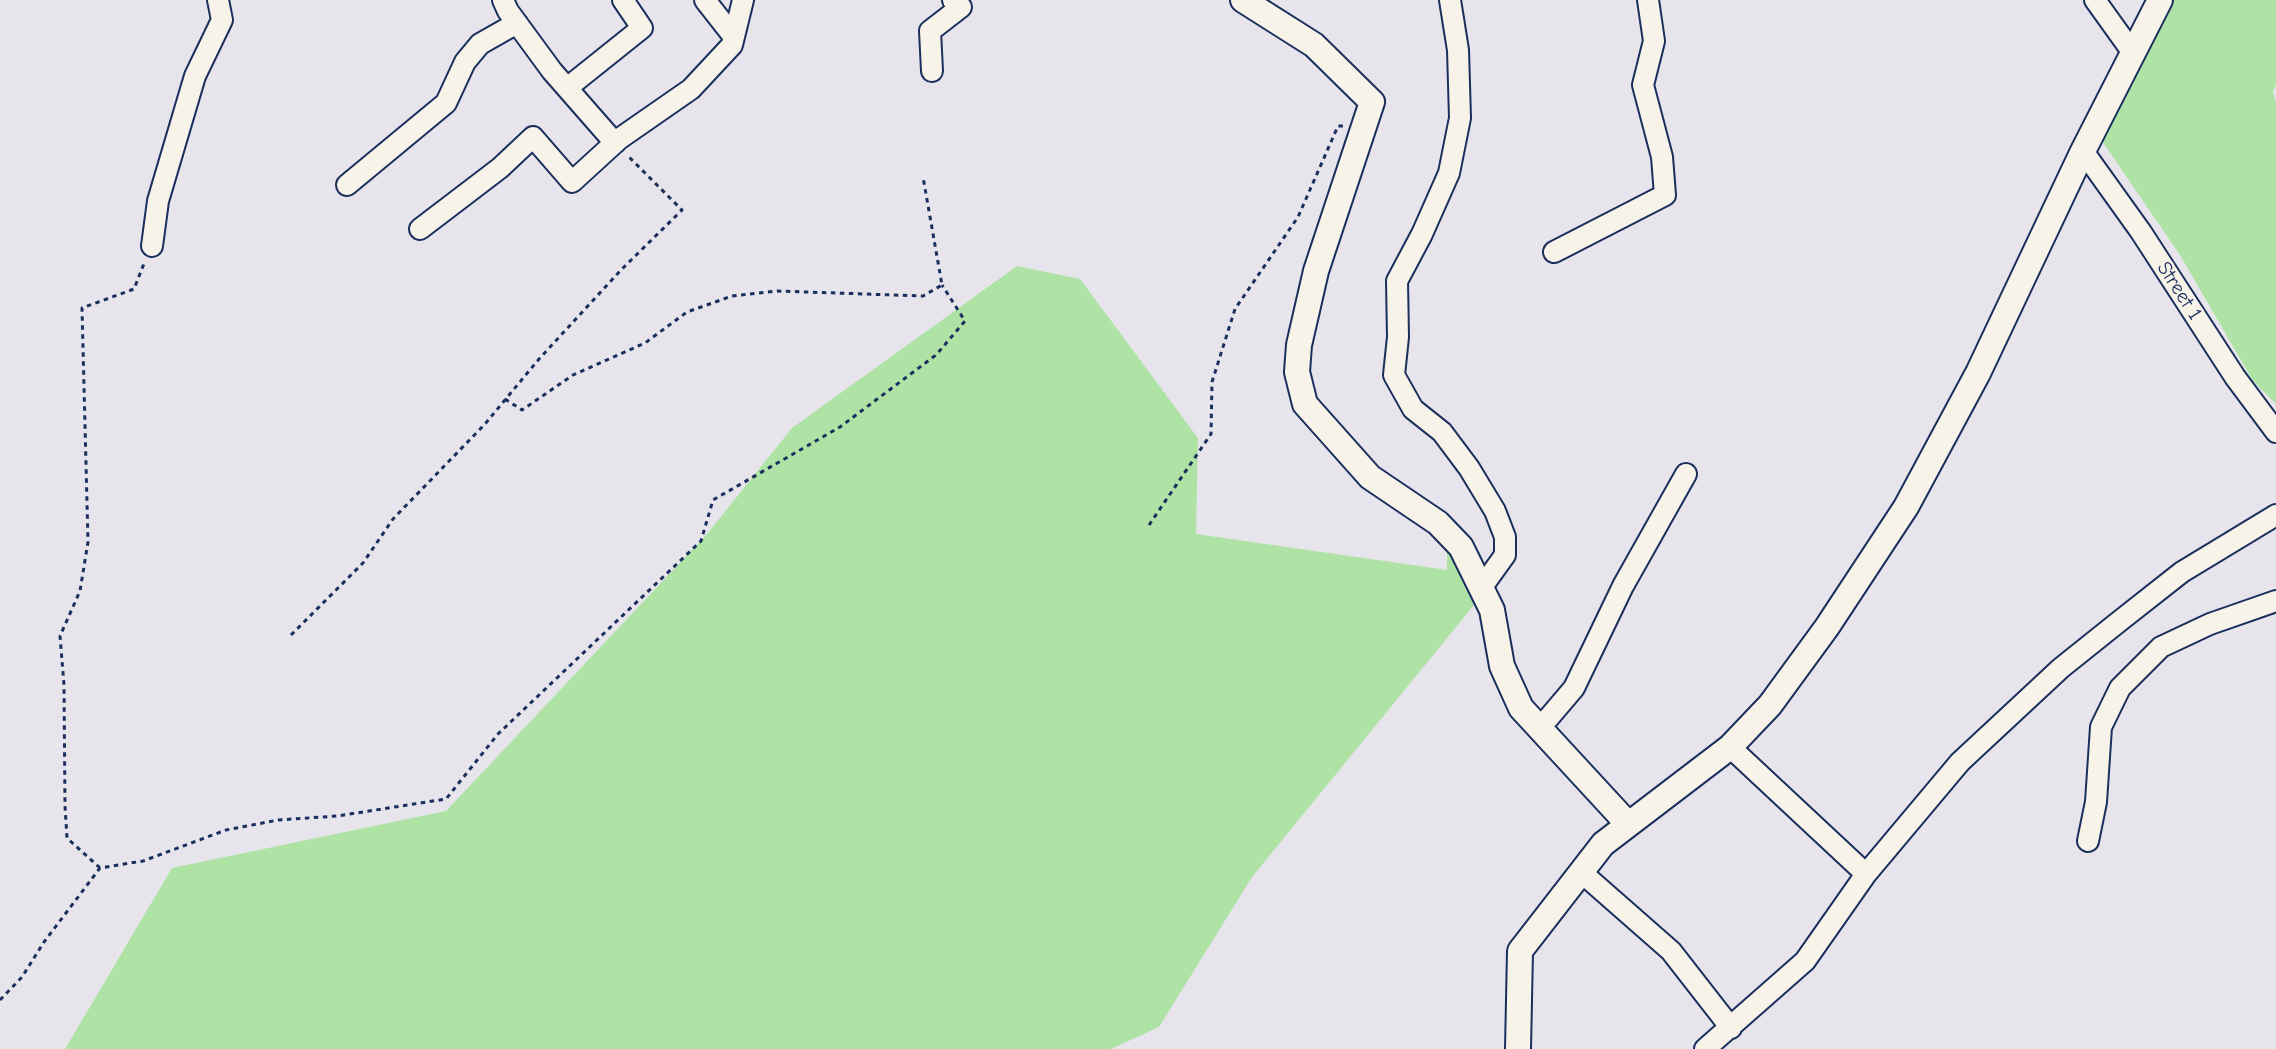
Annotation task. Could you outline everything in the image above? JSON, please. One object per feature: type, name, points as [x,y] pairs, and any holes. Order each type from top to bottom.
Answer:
[{"type":"street","points":[[152,246],[158,201],[195,76],[222,20],[218,0]]},
{"type":"street","points":[[503,0],[567,88],[615,143]]},
{"type":"street","points":[[567,88],[642,28],[623,0]]},
{"type":"street","points":[[705,0],[734,37]]},
{"type":"street","points":[[420,229],[500,168],[533,137],[572,182],[615,143],[692,89],[732,45],[743,0]]},
{"type":"street","points":[[932,71],[930,31],[961,7],[953,0]]},
{"type":"street","points":[[1243,0],[1314,45],[1372,102],[1316,271],[1299,345],[1297,372],[1305,404],[1336,442],[1370,477],[1438,523],[1461,547],[1492,610],[1502,666],[1521,708],[1628,824]]},
{"type":"street","points":[[1450,0],[1458,50],[1460,118],[1449,173],[1422,234],[1397,281],[1398,338],[1394,375],[1413,409],[1442,432],[1469,468],[1495,511],[1505,537],[1504,555],[1482,587]]},
{"type":"street","points":[[1554,252],[1665,195],[1662,157],[1643,86],[1654,41],[1648,0]]},
{"type":"street","points":[[2096,0],[2133,53]]},
{"type":"street","points":[[1518,1049],[1520,951],[1603,844],[1730,747],[1770,705],[1827,627],[1906,507],[1978,373],[2083,151],[2160,0]]},
{"type":"street","points":[[347,185],[446,103],[465,62],[480,44],[517,22]]},
{"type":"street","name":"Street 1","points":[[2083,151],[2141,232],[2235,377],[2276,432]]},
{"type":"street","points":[[1540,728],[1574,688],[1623,586],[1686,474]]},
{"type":"street","points":[[1705,1049],[1805,961],[1866,874],[1960,762],[2061,668],[2182,572],[2276,515]]},
{"type":"street","points":[[2088,841],[2096,802],[2101,727],[2120,688],[2161,647],[2210,624],[2276,601]]},
{"type":"street","points":[[1730,747],[1866,874]]},
{"type":"street","points":[[1581,872],[1671,951],[1731,1028]]},
{"type":"path","points":[[1149,525],[1211,434],[1212,382],[1234,309],[1298,216],[1338,126],[1365,123]]},
{"type":"path","points":[[291,635],[363,562],[393,519],[621,270],[682,210],[615,143]]},
{"type":"path","points":[[0,1000],[22,977],[44,942],[100,868],[143,861],[226,830],[278,820],[337,816],[446,799],[498,734],[701,541],[713,500],[840,427],[936,355],[965,321],[942,285],[923,177]]},
{"type":"path","points":[[100,868],[67,838],[65,806],[64,685],[60,636],[80,591],[88,542],[82,308],[134,289],[152,246]]},
{"type":"path","points":[[505,399],[522,410],[573,375],[645,343],[687,312],[732,296],[777,291],[923,296],[942,285]]},
{"type":"green space","points":[[2162,0],[2276,0],[2276,84],[2273,92],[2276,102],[2276,404],[2253,381],[2180,255],[2102,141]]},
{"type":"green space","points":[[1017,266],[1080,279],[1198,438],[1196,534],[1447,570],[1447,544],[1483,594],[1252,877],[1159,1027],[1111,1049],[65,1049],[172,868],[446,811],[707,534],[792,428]]}]
